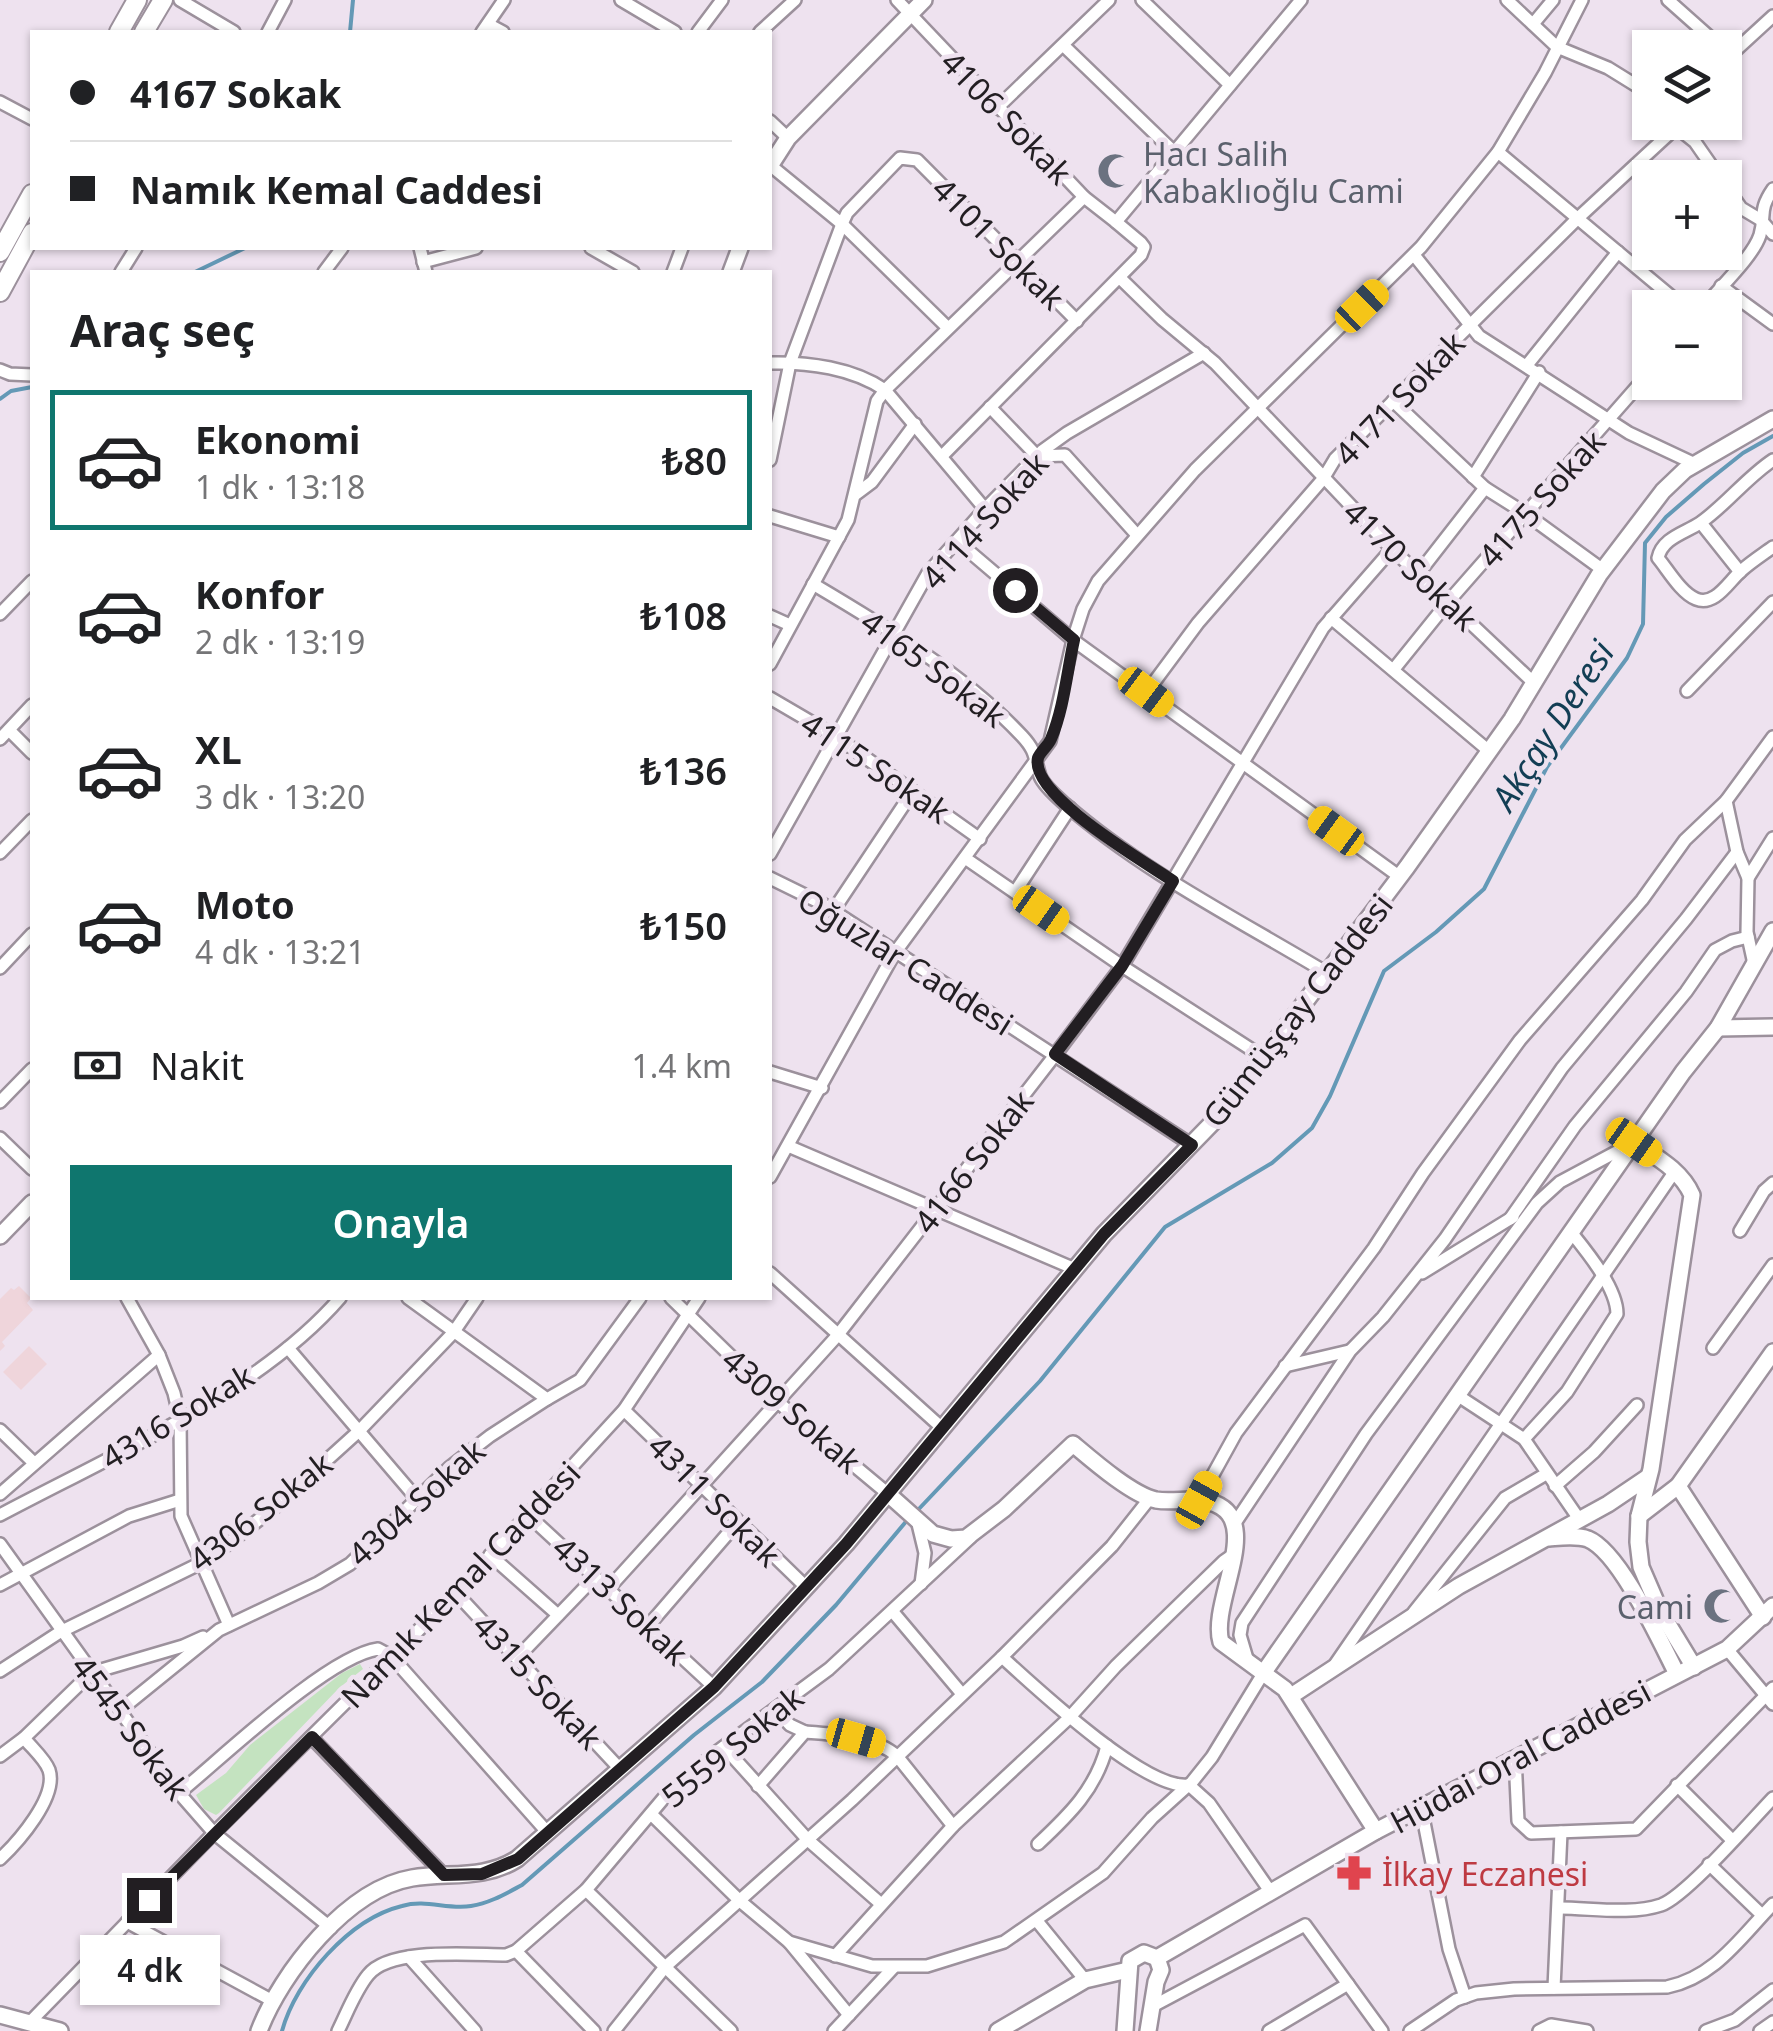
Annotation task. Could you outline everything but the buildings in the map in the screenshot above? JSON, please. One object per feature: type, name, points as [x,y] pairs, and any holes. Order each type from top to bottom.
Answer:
[{"type":"main road","points":[[121,30],[136,0]]},
{"type":"main road","points":[[145,30],[163,0]]},
{"type":"main road","points":[[0,252],[30,198]]},
{"type":"main road","points":[[0,292],[30,237]]},
{"type":"street","points":[[180,0],[231,30]]},
{"type":"street","points":[[269,30],[285,0]]},
{"type":"street","points":[[485,28],[504,0]]},
{"type":"street","points":[[622,0],[672,30]]},
{"type":"street","points":[[700,30],[722,0]]},
{"type":"street","points":[[762,30],[795,0]]},
{"type":"street","name":"4106 Sokak","points":[[897,0],[1084,197],[1116,222]]},
{"type":"street","points":[[772,163],[788,138],[924,0]]},
{"type":"street","points":[[997,108],[1109,0]]},
{"type":"street","points":[[1142,0],[1230,85]]},
{"type":"street","points":[[942,456],[1141,255],[1144,247],[1116,222],[1301,0]]},
{"type":"street","points":[[1507,0],[1557,47],[1608,68],[1632,83]]},
{"type":"street","points":[[1533,24],[1553,0]]},
{"type":"street","points":[[772,1173],[894,954],[1050,741],[1074,640],[1090,594],[1195,470],[1414,255],[1498,152],[1582,0]]},
{"type":"street","points":[[1668,0],[1700,30]]},
{"type":"street","points":[[1742,40],[1773,16]]},
{"type":"street","points":[[1063,46],[1174,152]]},
{"type":"street","points":[[0,102],[30,119]]},
{"type":"street","points":[[772,123],[788,138]]},
{"type":"street","name":"4171 Sokak","points":[[1146,692],[1198,622],[1323,479],[1335,459],[1578,218],[1662,140]]},
{"type":"street","points":[[1689,140],[1705,160]]},
{"type":"street","points":[[1498,152],[1664,290]]},
{"type":"street","name":"4101 Sokak","points":[[772,450],[790,363],[846,213],[900,158],[917,160],[1077,321]]},
{"type":"street","points":[[772,168],[842,224],[948,328]]},
{"type":"street","points":[[1718,290],[1754,247],[1760,234],[1762,206],[1773,188]]},
{"type":"street","points":[[772,660],[839,537],[856,494],[878,402],[885,390],[1084,197]]},
{"type":"street","points":[[1742,209],[1761,220],[1773,234]]},
{"type":"street","points":[[425,267],[471,250]]},
{"type":"street","points":[[597,250],[631,270]]},
{"type":"street","points":[[1473,477],[1533,368],[1618,252]]},
{"type":"street","points":[[1414,255],[1479,336],[1628,432],[1696,464]]},
{"type":"street","name":"4170 Sokak","points":[[1120,278],[1204,353],[1392,549],[1534,683]]},
{"type":"street","points":[[1721,286],[1773,324]]},
{"type":"street","name":"4114 Sokak","points":[[772,850],[928,573],[1036,456],[1067,433],[1204,353]]},
{"type":"street","points":[[772,363],[854,376],[885,390],[985,509]]},
{"type":"street","points":[[0,370],[30,375]]},
{"type":"street","name":"4175 Sokak","points":[[1394,669],[1448,602],[1632,394]]},
{"type":"street","points":[[1393,402],[1485,488],[1603,570]]},
{"type":"street","points":[[990,408],[1036,456],[1064,455],[1138,534]]},
{"type":"street","name":"Gümüşçay Caddesi","points":[[259,2031],[271,2000],[298,1961],[356,1905],[380,1888],[412,1878],[482,1874],[504,1867],[714,1687],[806,1588],[1075,1269],[1219,1116],[1400,877],[1534,683],[1603,570],[1663,491],[1696,464],[1773,419]]},
{"type":"street","points":[[856,494],[872,482],[915,424]]},
{"type":"street","points":[[1773,460],[1701,523],[1666,544],[1658,558],[1695,599],[1705,600],[1722,592],[1740,572],[1773,547]]},
{"type":"street","points":[[1418,574],[1485,488]]},
{"type":"street","points":[[772,517],[839,537]]},
{"type":"street","points":[[1701,523],[1740,572]]},
{"type":"street","points":[[956,541],[1074,640],[1400,877]]},
{"type":"street","name":"4166 Sokak","points":[[608,1590],[837,1336],[1122,966],[1240,763],[1331,618],[1392,549]]},
{"type":"street","points":[[0,614],[30,583]]},
{"type":"street","name":"4165 Sokak","points":[[813,584],[896,632],[981,700],[1022,736],[1038,758],[1039,774],[1070,808],[1173,881],[1327,972]]},
{"type":"street","points":[[1687,691],[1773,602]]},
{"type":"street","points":[[772,617],[790,625]]},
{"type":"street","points":[[1331,618],[1489,750]]},
{"type":"street","name":"4115 Sokak","points":[[772,699],[835,736],[980,839]]},
{"type":"street","points":[[30,707],[4,734],[30,752]]},
{"type":"street","points":[[1199,1500],[1236,1433],[1374,1248],[1520,1040],[1642,900],[1685,840],[1726,802],[1773,737]]},
{"type":"street","points":[[833,912],[912,791]]},
{"type":"street","points":[[1726,802],[1748,878],[1748,937],[1754,964]]},
{"type":"street","points":[[1014,892],[1070,808]]},
{"type":"street","points":[[0,854],[30,822]]},
{"type":"street","points":[[1748,878],[1773,838]]},
{"type":"street","points":[[1235,1524],[1350,1351],[1414,1278],[1465,1210],[1562,1068],[1738,852]]},
{"type":"street","points":[[965,858],[1264,1057]]},
{"type":"street","name":"Oğuzlar Caddesi","points":[[772,879],[833,912],[1192,1145]]},
{"type":"street","points":[[789,1942],[894,1968],[927,1966],[992,1947],[1038,1921],[1103,1872],[1152,1818],[1189,1785],[1212,1757],[1264,1672],[1457,1394],[1718,1028],[1773,931]]},
{"type":"street","points":[[1510,1219],[1576,1126],[1686,992],[1715,950],[1748,937]]},
{"type":"street","points":[[0,968],[28,939]]},
{"type":"street","points":[[1718,1028],[1773,1024]]},
{"type":"street","points":[[0,1102],[30,1071]]},
{"type":"street","points":[[772,1073],[822,1088]]},
{"type":"street","points":[[0,1138],[30,1167]]},
{"type":"street","points":[[1414,1278],[1537,1202],[1560,1182],[1634,1142]]},
{"type":"street","points":[[1634,1142],[1675,1171],[1692,1195],[1639,1525],[1641,1568],[1660,1611],[1694,1666]]},
{"type":"street","points":[[788,1146],[1075,1269]]},
{"type":"street","points":[[1331,1671],[1675,1171]]},
{"type":"street","points":[[1740,1231],[1764,1190],[1773,1183]]},
{"type":"street","points":[[1248,1662],[1240,1636],[1242,1623],[1366,1434],[1537,1202]]},
{"type":"street","points":[[0,1236],[30,1205]]},
{"type":"street","points":[[1524,1439],[1568,1392],[1617,1314],[1613,1296],[1594,1260],[1571,1232]]},
{"type":"street","points":[[1713,1348],[1773,1265]]},
{"type":"street","points":[[772,1275],[941,1427]]},
{"type":"street","points":[[128,1300],[159,1355],[174,1392],[180,1419],[181,1516],[224,1627]]},
{"type":"street","name":"4316 Sokak","points":[[0,1515],[180,1419],[288,1348],[338,1300]]},
{"type":"street","points":[[411,1300],[547,1398]]},
{"type":"street","name":"4306 Sokak","points":[[0,1671],[60,1632],[201,1563],[275,1507],[359,1431],[453,1333],[476,1300]]},
{"type":"street","name":"4304 Sokak","points":[[224,1627],[350,1564],[416,1499],[490,1436],[580,1380],[639,1300]]},
{"type":"street","name":"4309 Sokak","points":[[673,1300],[779,1402],[916,1521],[942,1538],[970,1536]]},
{"type":"street","name":"Namık Kemal Caddesi","points":[[30,2022],[456,1593],[624,1410],[698,1300]]},
{"type":"street","points":[[288,1348],[416,1499]]},
{"type":"street","points":[[1286,1366],[1350,1351]]},
{"type":"street","points":[[1545,1538],[1576,1536],[1597,1545],[1625,1547],[1639,1525],[1678,1486],[1773,1352]]},
{"type":"street","points":[[0,1494],[159,1355]]},
{"type":"street","points":[[1457,1394],[1524,1439],[1646,1612],[1677,1674]]},
{"type":"street","points":[[1555,1486],[1594,1452],[1637,1405]]},
{"type":"street","name":"4311 Sokak","points":[[624,1410],[806,1588]]},
{"type":"street","points":[[1,1432],[33,1462]]},
{"type":"street","name":"5559 Sokak","points":[[516,1951],[586,1890],[668,1794],[724,1746],[830,1669],[1072,1444],[1126,1486],[1150,1498]]},
{"type":"street","points":[[1409,1619],[1505,1498],[1546,1474]]},
{"type":"street","points":[[1648,1477],[1678,1486],[1768,1611]]},
{"type":"street","points":[[1291,1696],[1459,1586],[1608,1504],[1648,1477]]},
{"type":"street","points":[[614,2031],[666,1967],[808,1840],[1002,1656],[1112,1546],[1150,1498],[1199,1500],[1216,1504],[1230,1515],[1235,1524],[1234,1554],[1218,1618],[1218,1634],[1224,1646],[1264,1672],[1291,1696],[1376,1831]]},
{"type":"street","points":[[0,1585],[129,1516],[180,1500]]},
{"type":"street","points":[[1608,1504],[1639,1525]]},
{"type":"street","name":"4313 Sokak","points":[[527,1514],[714,1687]]},
{"type":"street","points":[[916,1521],[924,1545],[920,1585]]},
{"type":"street","points":[[649,1625],[737,1523]]},
{"type":"street","name":"4545 Sokak","points":[[0,1544],[178,1794],[214,1833],[330,1928]]},
{"type":"street","points":[[835,1956],[953,1826],[1069,1718],[1129,1653],[1234,1554]]},
{"type":"street","points":[[490,1556],[558,1615]]},
{"type":"street","points":[[518,1656],[595,1577]]},
{"type":"street","name":"4315 Sokak","points":[[456,1593],[620,1769]]},
{"type":"street","name":"Hüdai Oral Caddesi","points":[[1156,1958],[1376,1831],[1727,1649],[1768,1611]]},
{"type":"street","points":[[892,1612],[962,1694]]},
{"type":"street","points":[[0,1756],[91,1674],[182,1646],[224,1627]]},
{"type":"street","points":[[119,1711],[224,1627]]},
{"type":"street","points":[[1515,1757],[1518,1821],[1530,1833],[1636,1828],[1770,1696],[1727,1649]]},
{"type":"street","points":[[178,1794],[329,1670],[373,1650],[391,1656],[548,1833]]},
{"type":"street","points":[[1002,1656],[1069,1718],[1107,1746],[1175,1787],[1189,1785],[1210,1803],[1270,1891]]},
{"type":"street","points":[[775,1709],[790,1725],[805,1732],[856,1738],[888,1748],[953,1826]]},
{"type":"street","points":[[758,1786],[805,1732]]},
{"type":"street","points":[[312,1737],[444,1875]]},
{"type":"street","points":[[0,1859],[32,1821],[48,1790],[48,1768],[24,1738]]},
{"type":"street","points":[[724,1746],[808,1840],[881,1904]]},
{"type":"street","points":[[1038,1844],[1072,1812],[1091,1787],[1107,1746]]},
{"type":"street","points":[[1677,1784],[1732,1840]]},
{"type":"street","points":[[1560,1908],[1629,1909],[1664,1904],[1710,1864],[1773,1798]]},
{"type":"street","points":[[1422,1807],[1449,1948],[1465,1997]]},
{"type":"street","points":[[651,1814],[740,1901],[789,1942],[849,2015]]},
{"type":"street","points":[[1554,1988],[1561,1832]]},
{"type":"street","points":[[1710,1864],[1762,1915]]},
{"type":"street","points":[[586,1890],[731,2031]]},
{"type":"street","points":[[1410,2031],[1465,1997],[1514,1988],[1666,1987],[1687,1983],[1709,1970],[1773,1904]]},
{"type":"street","points":[[1038,1921],[1086,1980]]},
{"type":"street","points":[[127,1922],[271,2000]]},
{"type":"street","points":[[1152,2006],[1305,1925],[1382,2031]]},
{"type":"street","points":[[338,2031],[366,1977],[380,1965],[409,1957],[516,1951],[594,2031]]},
{"type":"street","points":[[1124,2031],[1129,1974],[1136,1955],[1144,1953],[1156,1958],[1161,1970],[1148,2031]]},
{"type":"street","points":[[409,1957],[474,2031]]},
{"type":"street","points":[[834,2031],[894,1968]]},
{"type":"street","points":[[998,2031],[1086,1980],[1129,1974],[1144,1986],[1156,1982]]},
{"type":"street","points":[[1269,2031],[1348,1984]]},
{"type":"street","points":[[1706,2031],[1734,2020],[1773,1990]]},
{"type":"street","points":[[1,2017],[60,2031]]},
{"type":"street","points":[[1760,2031],[1773,2022]]},
{"type":"street","points":[[1539,2031],[1551,2025],[1587,2031]]},
{"type":"shaded area","points":[[19,1286],[30,1297],[27,1303],[33,1310],[2,1342],[5,1346],[0,1351],[0,1299],[11,1288]]},
{"type":"shaded area","points":[[29,1346],[47,1364],[21,1390],[3,1372]]},
{"type":"green space","points":[[360,1664],[363,1669],[339,1688],[219,1813],[204,1809],[196,1795],[226,1773],[250,1745],[342,1673]]},
{"type":"waterway","points":[[350,30],[353,0]]},
{"type":"waterway","points":[[199,270],[241,250]]},
{"type":"waterway","points":[[0,399],[11,391],[30,387]]},
{"type":"waterway","name":"Akçay Deresi","points":[[916,1512],[1040,1381],[1165,1227],[1272,1163],[1312,1128],[1330,1096],[1384,971],[1484,889],[1547,767],[1627,658],[1643,624],[1645,543],[1666,517],[1704,484],[1743,453],[1773,436]]},
{"type":"waterway","name":"Akçay Deresi","points":[[282,2031],[312,1972],[363,1924],[411,1904],[478,1905],[522,1885],[694,1735],[762,1682],[836,1605],[909,1518]]},
{"type":"place","name":"Hacı Salih Kabaklıoğlu Cami","points":[[1115,171]]},
{"type":"place","name":"Cami","points":[[1721,1606]]},
{"type":"place","name":"İlkay Eczanesi","points":[[1354,1873]]},
{"type":"route","points":[[149,1900],[312,1737],[444,1875],[482,1874],[518,1859],[714,1687],[846,1544],[1104,1234],[1192,1145],[1055,1054],[1122,966],[1173,881],[1062,802],[1039,774],[1038,758],[1050,741],[1074,640],[1015,590]]}]
